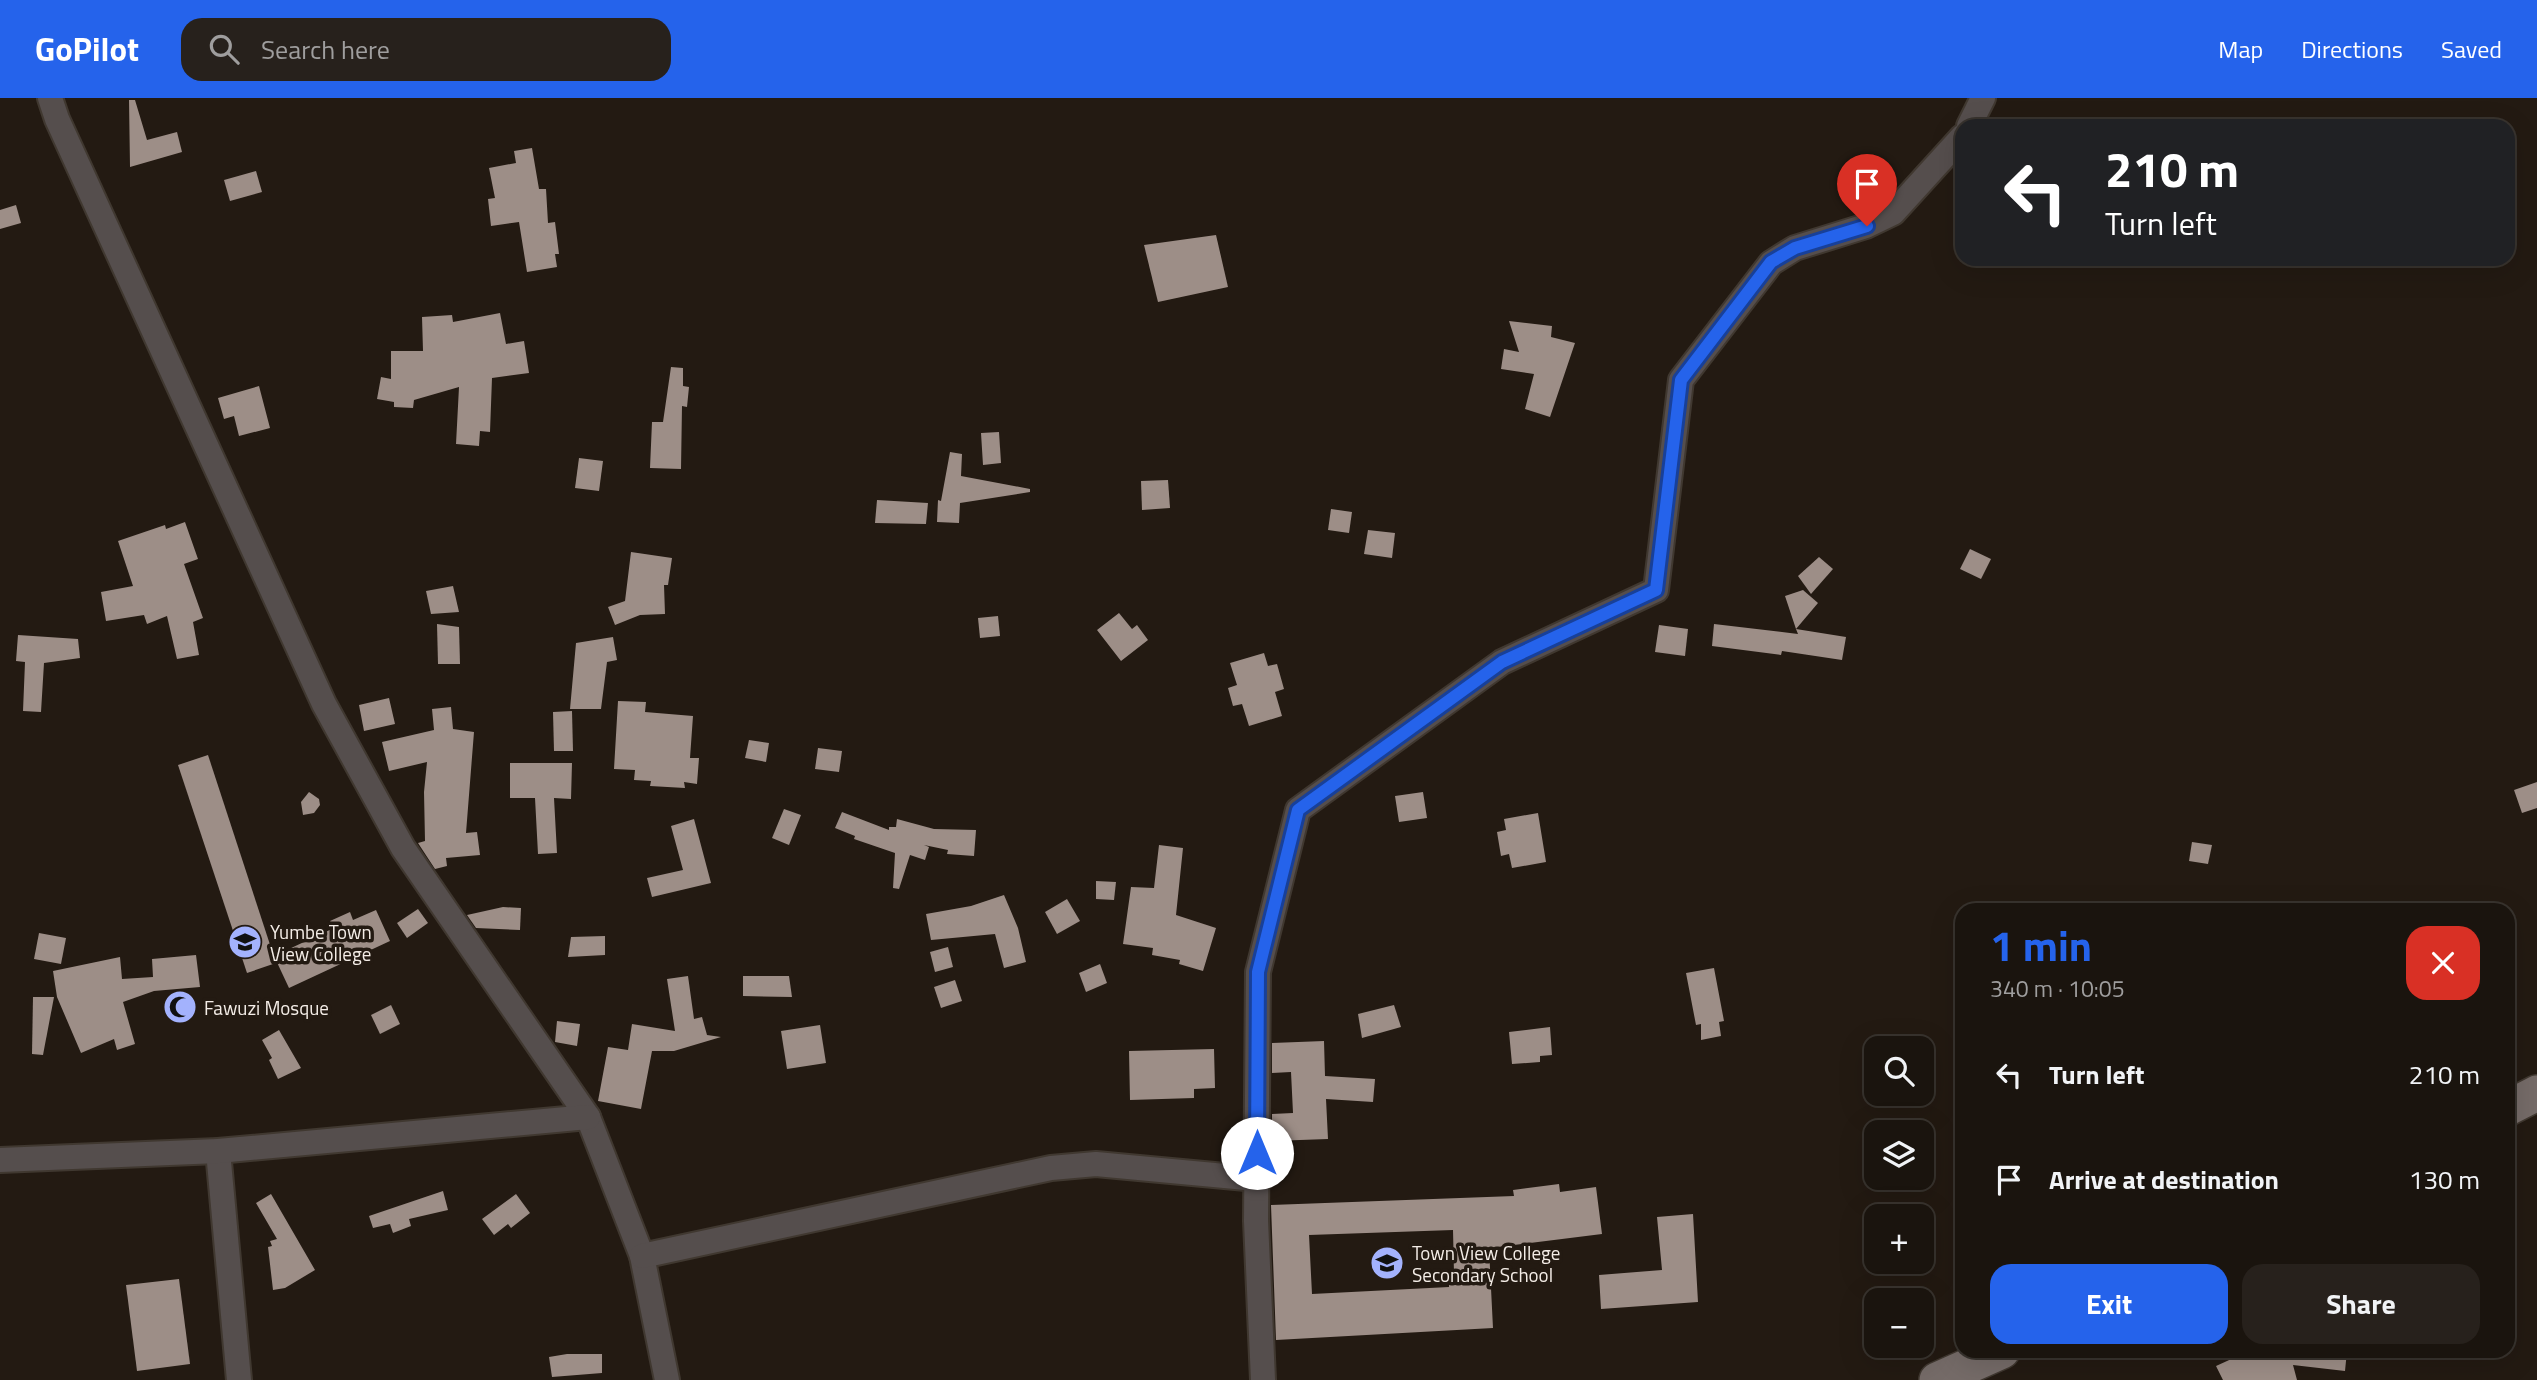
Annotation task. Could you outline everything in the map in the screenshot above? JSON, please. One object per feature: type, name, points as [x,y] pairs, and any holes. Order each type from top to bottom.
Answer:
[{"type":"main road","points":[[2515,1104],[2537,1093]]},
{"type":"main road","points":[[1937,1380],[1986,1358]]},
{"type":"street","points":[[50,98],[62,132],[324,704],[404,848],[588,1117],[642,1256],[667,1380]]},
{"type":"street","points":[[1972,119],[1983,98]]},
{"type":"street","points":[[1263,1380],[1257,1179],[1258,972],[1298,810],[1502,662],[1656,590],[1681,380],[1771,262],[1795,248],[1867,226],[1893,213],[1955,145]]},
{"type":"street","points":[[0,1160],[218,1151],[588,1117]]},
{"type":"street","points":[[218,1151],[239,1380]]},
{"type":"street","points":[[642,1256],[1051,1168],[1097,1164],[1257,1179]]},
{"type":"building","points":[[129,100],[135,100],[147,140],[177,132],[182,152],[130,167]]},
{"type":"building","points":[[532,148],[539,189],[546,189],[548,223],[555,222],[559,254],[555,254],[557,267],[527,272],[519,222],[491,226],[488,199],[495,198],[489,168],[516,163],[514,151]]},
{"type":"building","points":[[256,171],[262,192],[230,201],[224,180]]},
{"type":"building","points":[[16,205],[21,223],[0,229],[0,210]]},
{"type":"building","points":[[1216,235],[1228,287],[1158,302],[1144,245]]},
{"type":"building","points":[[500,313],[506,344],[524,341],[529,373],[492,378],[490,432],[480,431],[479,446],[456,444],[459,387],[414,400],[413,408],[394,407],[394,402],[377,399],[381,377],[391,379],[391,351],[423,351],[422,317],[452,315],[453,322]]},
{"type":"building","points":[[1509,321],[1552,326],[1551,337],[1575,343],[1550,417],[1525,409],[1534,374],[1501,369],[1504,349],[1519,352]]},
{"type":"building","points":[[671,367],[683,368],[683,386],[689,387],[687,407],[682,406],[681,469],[650,468],[652,422],[663,422]]},
{"type":"building","points":[[259,386],[270,428],[239,436],[234,416],[224,419],[218,398]]},
{"type":"building","points":[[999,432],[1001,463],[983,465],[981,433]]},
{"type":"building","points":[[950,452],[962,454],[961,476],[1030,489],[1030,492],[960,503],[959,523],[937,522],[938,500],[941,501]]},
{"type":"building","points":[[579,458],[603,461],[599,491],[575,488]]},
{"type":"building","points":[[1168,480],[1170,508],[1142,510],[1141,481]]},
{"type":"building","points":[[877,500],[928,503],[926,524],[875,523]]},
{"type":"building","points":[[1331,509],[1352,512],[1349,533],[1328,530]]},
{"type":"building","points":[[185,522],[198,559],[184,564],[203,618],[193,622],[199,655],[177,659],[167,616],[147,624],[144,615],[106,621],[101,592],[133,586],[118,541],[165,525],[166,529]]},
{"type":"building","points":[[1368,530],[1395,533],[1392,558],[1364,554]]},
{"type":"building","points":[[1970,549],[1991,559],[1981,579],[1960,569]]},
{"type":"building","points":[[631,552],[672,558],[668,585],[664,585],[665,614],[640,615],[615,625],[608,607],[625,601]]},
{"type":"building","points":[[1819,557],[1833,569],[1811,594],[1798,576]]},
{"type":"building","points":[[453,586],[459,612],[431,614],[426,591]]},
{"type":"building","points":[[1803,590],[1818,603],[1796,629],[1785,596]]},
{"type":"building","points":[[1119,613],[1132,629],[1137,625],[1148,640],[1121,661],[1097,630]]},
{"type":"building","points":[[998,616],[1000,636],[980,638],[978,618]]},
{"type":"building","points":[[437,624],[459,627],[460,664],[438,664]]},
{"type":"building","points":[[1714,624],[1798,634],[1796,629],[1846,637],[1842,660],[1782,651],[1781,655],[1712,646]]},
{"type":"building","points":[[1659,625],[1688,629],[1685,656],[1655,652]]},
{"type":"building","points":[[18,635],[78,639],[80,658],[44,663],[41,712],[23,711],[25,662],[16,661]]},
{"type":"building","points":[[613,637],[617,660],[607,662],[601,709],[570,709],[576,643]]},
{"type":"building","points":[[1264,653],[1268,666],[1277,664],[1284,689],[1275,692],[1282,716],[1249,726],[1242,704],[1233,706],[1228,688],[1237,685],[1230,663]]},
{"type":"building","points":[[389,698],[395,724],[364,731],[359,705]]},
{"type":"building","points":[[618,701],[646,702],[645,712],[693,716],[690,758],[699,758],[697,784],[684,782],[685,788],[650,786],[651,781],[634,780],[635,770],[614,769]]},
{"type":"building","points":[[451,707],[453,729],[474,732],[466,833],[477,832],[480,855],[446,858],[447,866],[435,869],[418,843],[425,841],[424,792],[427,762],[389,771],[382,742],[434,730],[432,709]]},
{"type":"building","points":[[572,711],[573,751],[554,751],[553,712]]},
{"type":"building","points":[[749,740],[769,743],[766,762],[745,758]]},
{"type":"building","points":[[818,748],[842,751],[839,772],[815,769]]},
{"type":"building","points":[[208,755],[276,963],[247,973],[178,765]]},
{"type":"building","points":[[510,763],[572,763],[571,799],[554,798],[557,853],[538,854],[535,798],[510,798]]},
{"type":"building","points":[[2537,782],[2537,808],[2522,813],[2514,790]]},
{"type":"building","points":[[309,792],[319,799],[320,805],[314,813],[303,815],[301,802]]},
{"type":"building","points":[[1423,792],[1427,818],[1399,822],[1395,796]]},
{"type":"building","points":[[784,809],[801,815],[789,845],[772,838]]},
{"type":"building","points":[[842,812],[889,830],[889,827],[896,827],[897,819],[934,829],[976,830],[974,856],[947,854],[948,850],[924,845],[929,847],[925,860],[910,855],[899,889],[893,888],[895,853],[854,839],[855,836],[835,828]]},
{"type":"building","points":[[1538,813],[1546,862],[1512,868],[1509,854],[1501,856],[1497,832],[1506,830],[1504,819]]},
{"type":"building","points":[[694,819],[711,883],[652,897],[647,878],[683,870],[671,826]]},
{"type":"building","points":[[2192,842],[2212,845],[2208,864],[2189,861]]},
{"type":"building","points":[[1159,845],[1183,848],[1176,915],[1216,928],[1203,971],[1179,964],[1180,960],[1152,955],[1153,948],[1123,944],[1131,887],[1154,888]]},
{"type":"building","points":[[1096,881],[1116,882],[1114,900],[1096,899]]},
{"type":"building","points":[[1004,895],[1018,928],[1026,962],[1004,968],[995,934],[931,940],[926,914],[971,906]]},
{"type":"building","points":[[1067,899],[1080,921],[1057,934],[1045,912]]},
{"type":"building","points":[[503,907],[521,908],[520,930],[476,928],[467,915]]},
{"type":"building","points":[[418,909],[428,923],[407,938],[397,923]]},
{"type":"building","points":[[376,910],[390,941],[289,988],[274,956],[334,928],[330,921],[350,912],[353,920]]},
{"type":"building","points":[[39,933],[66,938],[61,964],[34,959]]},
{"type":"building","points":[[605,936],[605,955],[568,957],[571,937]]},
{"type":"building","points":[[948,947],[953,967],[935,972],[930,952]]},
{"type":"building","points":[[196,955],[200,987],[154,991],[123,1002],[135,1044],[117,1050],[114,1039],[81,1053],[57,997],[53,971],[120,957],[122,979],[153,977],[152,959]]},
{"type":"building","points":[[1100,964],[1107,983],[1086,992],[1079,973]]},
{"type":"building","points":[[1714,968],[1724,1021],[1719,1022],[1721,1036],[1701,1040],[1701,1024],[1696,1025],[1686,973]]},
{"type":"building","points":[[688,976],[694,1019],[702,1017],[707,1035],[721,1037],[674,1051],[652,1051],[641,1109],[598,1101],[608,1047],[628,1050],[632,1024],[675,1031],[667,979]]},
{"type":"building","points":[[743,976],[789,976],[792,997],[743,996]]},
{"type":"building","points":[[955,980],[962,1001],[941,1008],[934,987]]},
{"type":"building","points":[[33,997],[54,997],[43,1055],[32,1054]]},
{"type":"building","points":[[391,1005],[400,1024],[380,1034],[371,1015]]},
{"type":"building","points":[[1394,1005],[1401,1027],[1362,1038],[1358,1014]]},
{"type":"building","points":[[557,1021],[580,1024],[577,1046],[555,1042]]},
{"type":"building","points":[[820,1025],[826,1063],[787,1069],[781,1031]]},
{"type":"building","points":[[1550,1027],[1552,1055],[1540,1056],[1540,1062],[1512,1064],[1509,1032]]},
{"type":"building","points":[[279,1030],[301,1068],[278,1079],[269,1060],[272,1058],[262,1040]]},
{"type":"building","points":[[1324,1041],[1325,1076],[1375,1079],[1373,1102],[1326,1099],[1328,1139],[1272,1141],[1272,1114],[1293,1113],[1291,1072],[1272,1073],[1272,1043]]},
{"type":"building","points":[[1214,1049],[1215,1088],[1194,1089],[1194,1098],[1130,1100],[1129,1051]]},
{"type":"building","points":[[1559,1184],[1560,1192],[1596,1187],[1602,1234],[1489,1248],[1493,1328],[1276,1340],[1271,1205],[1514,1196],[1513,1190]],"holes":[[[1453,1230],[1454,1274],[1449,1274],[1449,1287],[1312,1294],[1309,1235]]]},
{"type":"building","points":[[443,1191],[448,1210],[409,1219],[411,1226],[393,1233],[390,1224],[373,1228],[369,1216]]},
{"type":"building","points":[[271,1194],[315,1270],[285,1288],[273,1290],[268,1247],[272,1246],[270,1241],[277,1239],[256,1203]]},
{"type":"building","points":[[516,1194],[530,1213],[511,1228],[508,1224],[494,1235],[482,1219]]},
{"type":"building","points":[[1693,1214],[1698,1302],[1601,1309],[1599,1275],[1662,1270],[1657,1217]]},
{"type":"building","points":[[179,1279],[190,1364],[137,1371],[126,1285]]},
{"type":"building","points":[[602,1354],[602,1373],[552,1377],[549,1357]]},
{"type":"building","points":[[2234,1358],[2346,1358],[2345,1371],[2293,1365],[2297,1380],[2223,1380],[2216,1366]]},
{"type":"place","name":"Yumbe Town View College","points":[[245,942]]},
{"type":"place","name":"Fawuzi Mosque","points":[[180,1007]]},
{"type":"place","name":"Town View College Secondary School","points":[[1387,1263]]},
{"type":"route","points":[[1257,1153],[1258,972],[1298,810],[1502,662],[1656,590],[1681,380],[1771,262],[1795,248],[1867,226]]}]
